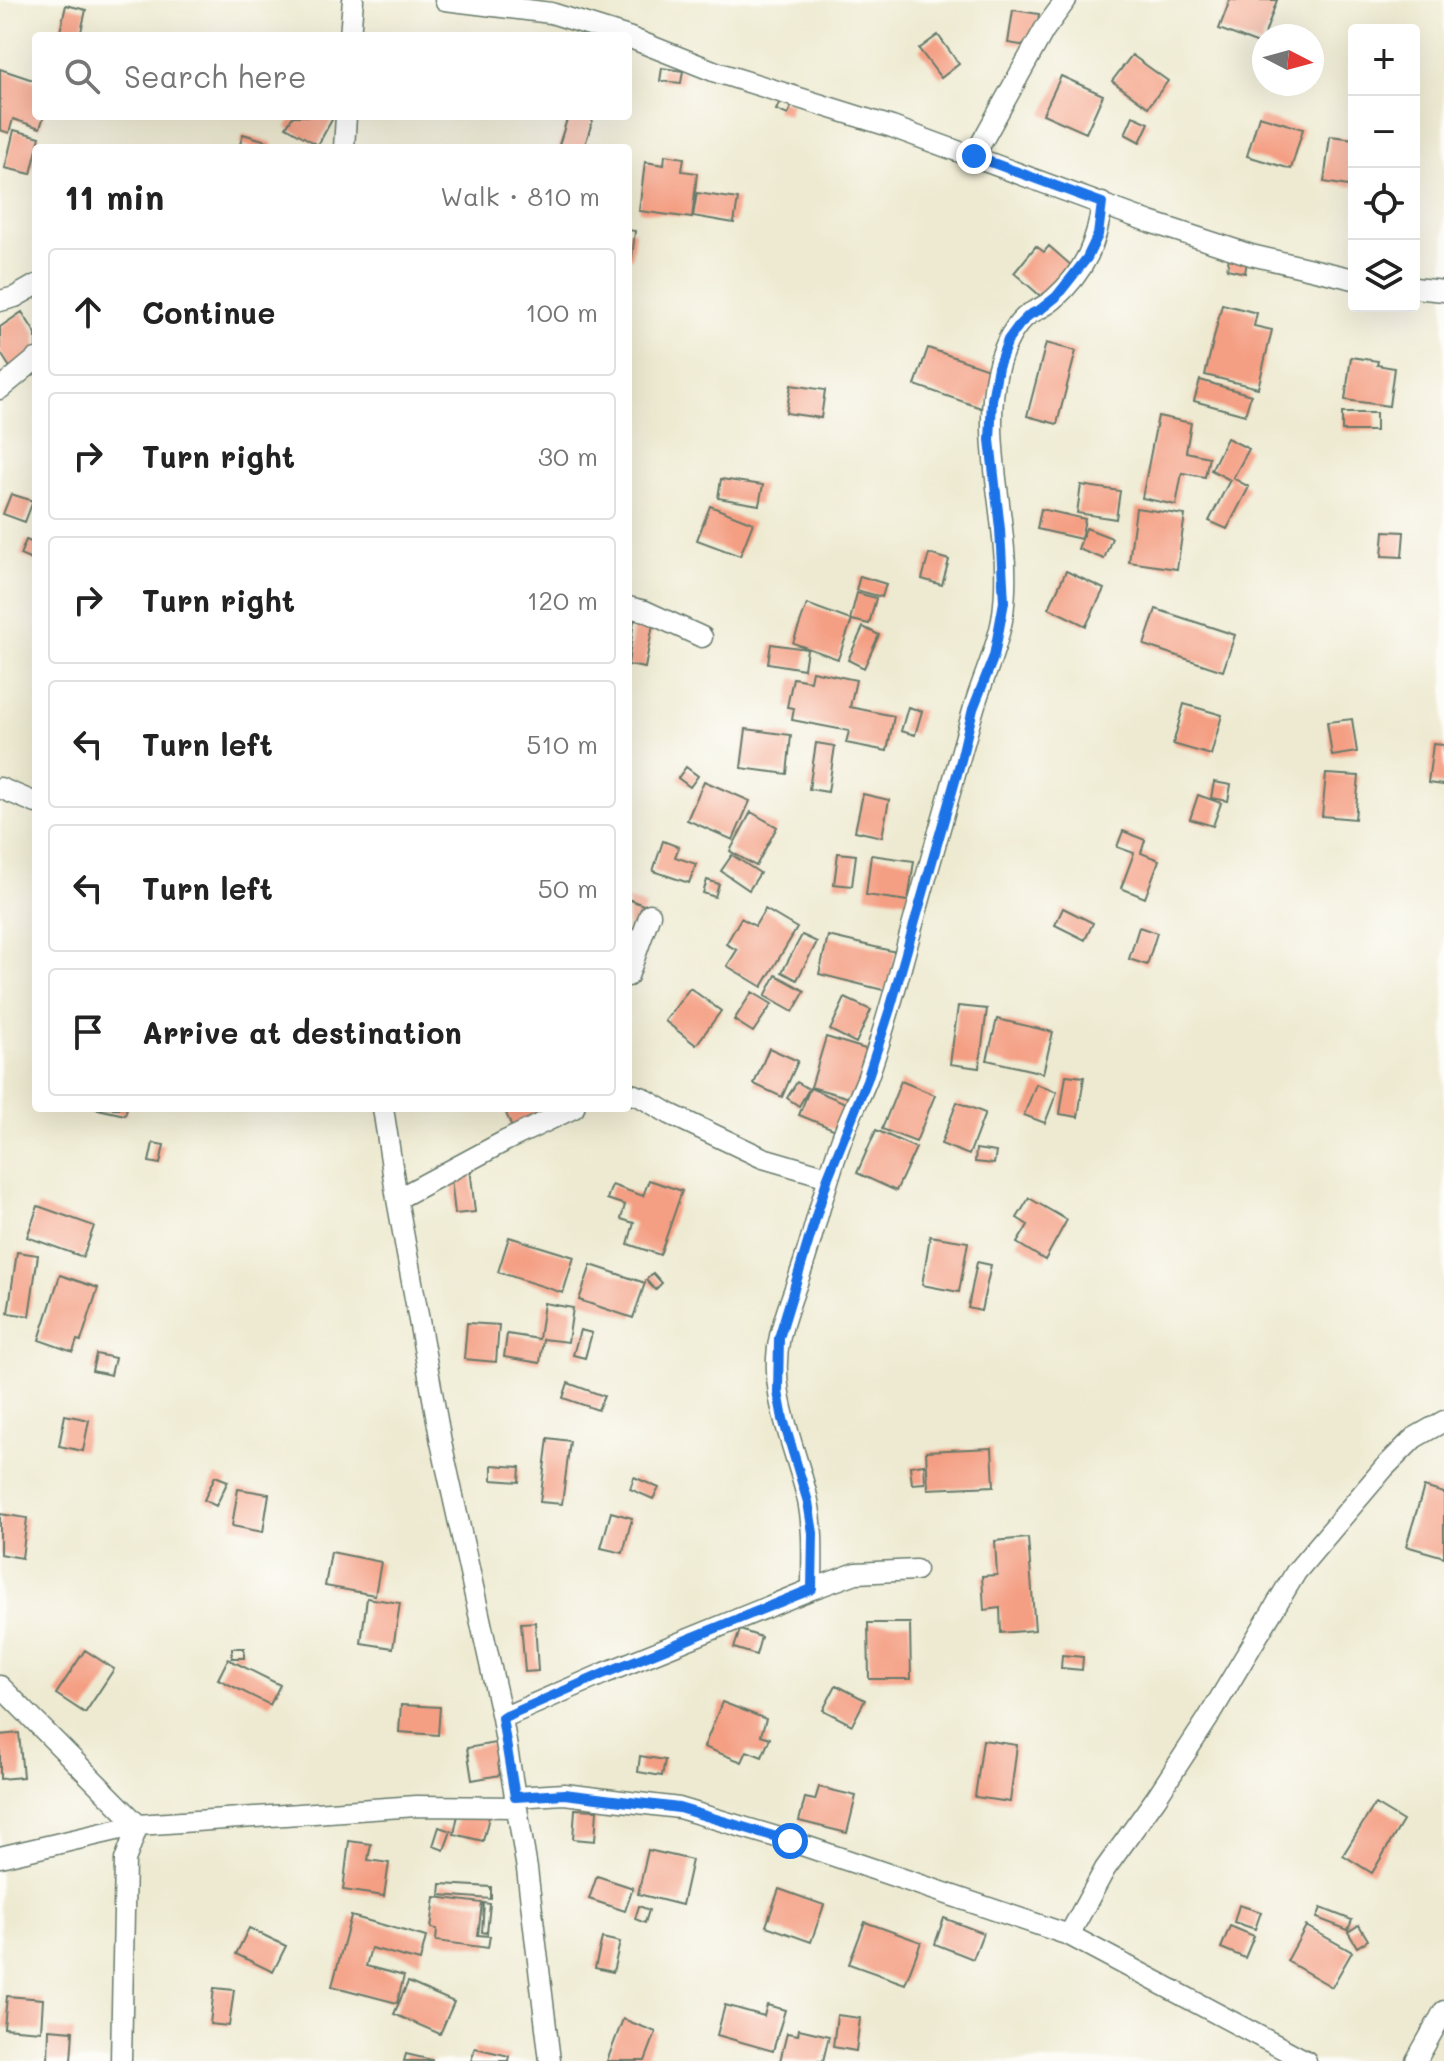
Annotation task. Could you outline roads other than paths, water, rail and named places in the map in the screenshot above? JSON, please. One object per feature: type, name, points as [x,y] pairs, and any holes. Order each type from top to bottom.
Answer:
[{"type":"street","points":[[350,32],[353,0]]},
{"type":"street","points":[[445,0],[551,13],[610,32]]},
{"type":"street","points":[[974,156],[1044,30],[1066,0]]},
{"type":"street","points":[[632,39],[716,72],[974,156],[1251,255],[1348,278]]},
{"type":"street","points":[[344,144],[346,120]]},
{"type":"street","points":[[812,1589],[813,1533],[808,1502],[778,1392],[779,1338],[828,1177],[867,1080],[890,1009],[973,709],[994,656],[1004,602],[990,440],[998,367],[1008,340],[1019,325],[1056,297],[1087,258],[1098,235],[1102,203]]},
{"type":"street","points":[[0,301],[32,287]]},
{"type":"street","points":[[1420,289],[1444,291]]},
{"type":"street","points":[[0,389],[32,362]]},
{"type":"street","points":[[632,608],[702,637]]},
{"type":"street","points":[[0,788],[32,801]]},
{"type":"street","points":[[632,965],[650,914]]},
{"type":"street","points":[[632,1094],[763,1158],[828,1177]]},
{"type":"street","points":[[384,1112],[441,1442],[502,1718],[541,1974],[550,2061]]},
{"type":"street","points":[[397,1199],[566,1112]]},
{"type":"street","points":[[1069,1935],[1105,1869],[1207,1720],[1296,1572],[1404,1448],[1414,1438],[1444,1421]]},
{"type":"street","points":[[502,1718],[605,1673],[856,1573],[916,1570]]},
{"type":"street","points":[[0,1686],[138,1825]]},
{"type":"street","points":[[0,1857],[138,1825],[516,1802],[564,1794],[679,1808],[790,1841],[1069,1935],[1306,2061]]},
{"type":"street","points":[[121,2061],[125,1860],[138,1825]]},
{"type":"street","points":[[1416,2061],[1444,2011]]}]
